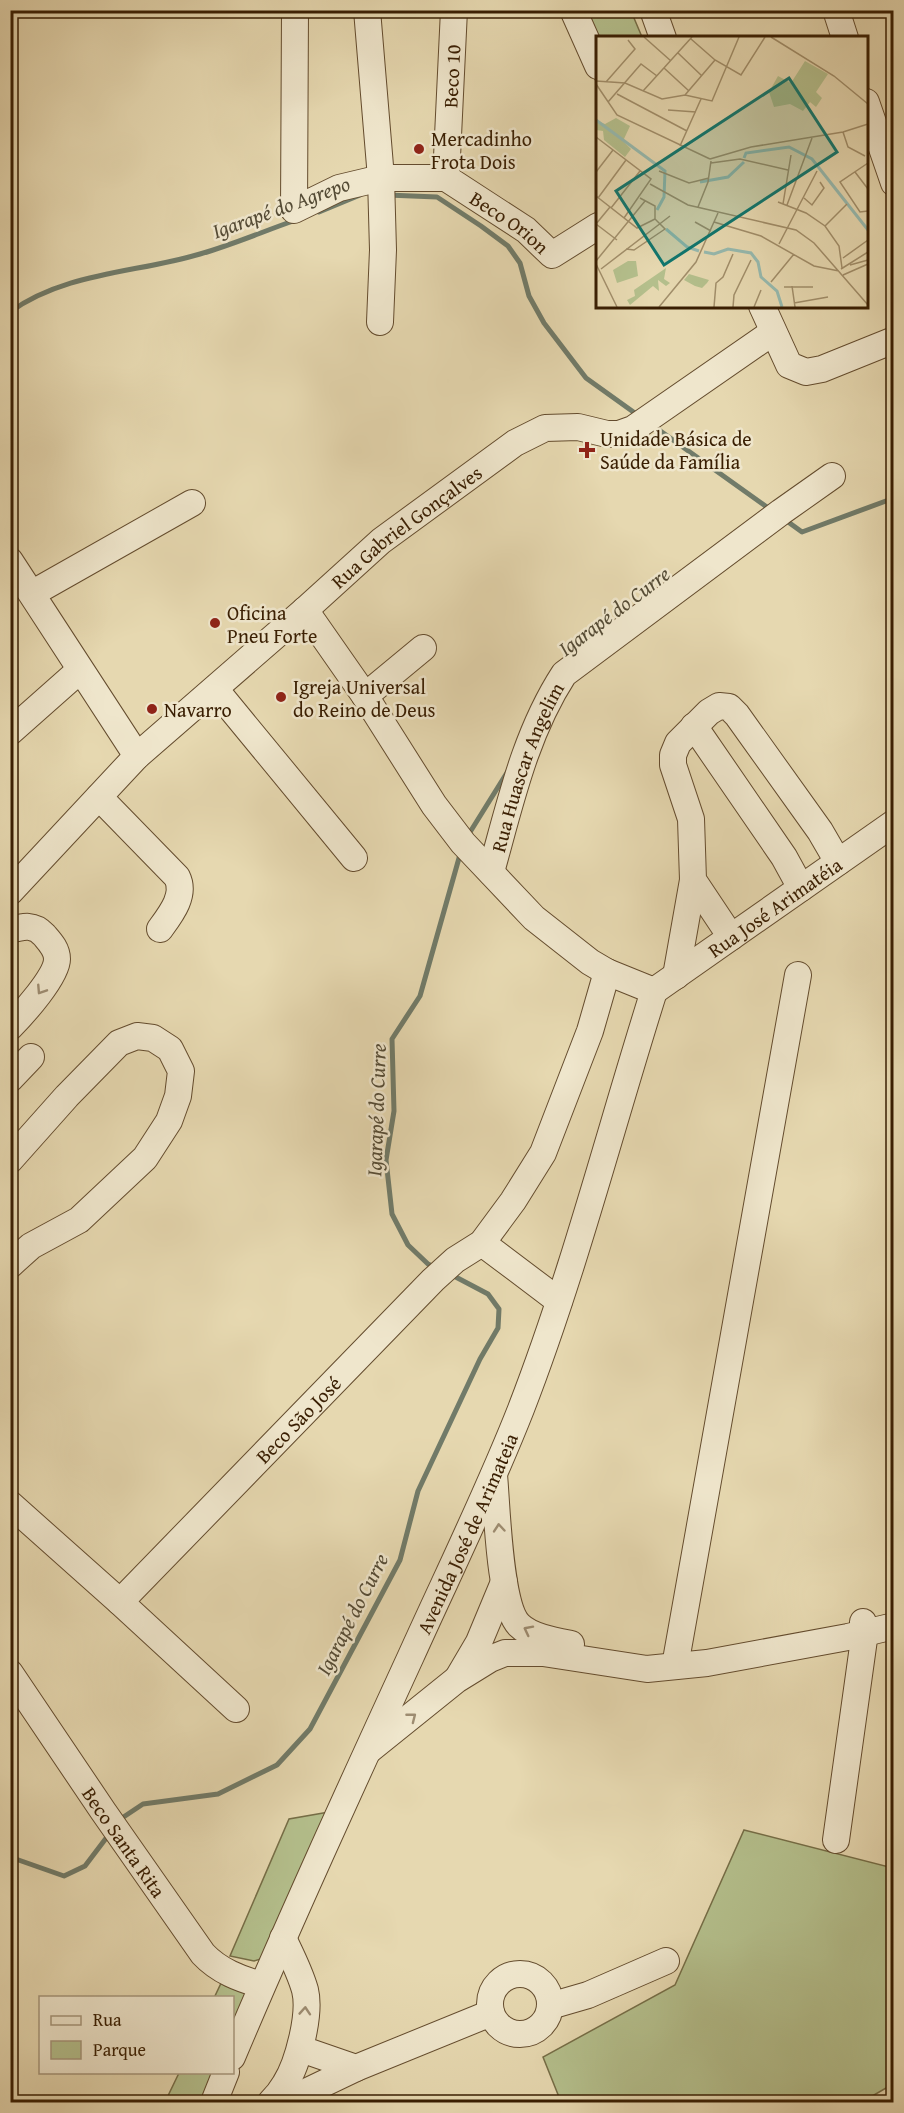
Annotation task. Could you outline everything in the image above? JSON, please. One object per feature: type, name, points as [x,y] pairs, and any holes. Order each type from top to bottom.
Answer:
[{"type":"street","points":[[295,10],[294,210],[339,188],[381,178],[446,178]]},
{"type":"street","points":[[367,10],[381,178],[383,250],[380,322]]},
{"type":"street","name":"Beco 10","points":[[446,178],[454,10]]},
{"type":"street","points":[[573,10],[596,62]]},
{"type":"street","points":[[653,10],[662,36]]},
{"type":"street","points":[[836,10],[844,36]]},
{"type":"street","points":[[868,105],[894,183]]},
{"type":"street","name":"Beco Orion","points":[[446,178],[526,230],[552,255],[596,227]]},
{"type":"street","points":[[763,308],[789,365],[806,372],[822,369],[894,340]]},
{"type":"street","name":"Rua Gabriel Gonçalves","points":[[10,892],[137,756],[381,541],[515,443],[545,428],[578,427],[607,434],[619,434],[633,429],[772,332]]},
{"type":"street","name":"Rua Huascar Angelim","points":[[491,872],[524,753],[553,690],[564,674],[772,518],[832,476]]},
{"type":"street","points":[[33,593],[192,503]]},
{"type":"street","points":[[10,561],[33,593],[137,756]]},
{"type":"street","name":"Rua Huascar Angelim","points":[[305,610],[365,696],[434,805],[463,843],[534,918],[590,962],[607,972],[654,991]]},
{"type":"street","points":[[365,696],[423,648]]},
{"type":"street","points":[[10,732],[80,670]]},
{"type":"street","points":[[215,689],[354,858]]},
{"type":"street","points":[[676,976],[693,880],[693,829],[673,765],[673,755],[678,743],[709,712],[719,706],[729,707],[737,715],[820,831],[838,862]]},
{"type":"street","points":[[694,726],[784,857],[801,888]]},
{"type":"street","points":[[99,798],[177,877],[180,883],[181,893],[160,929]]},
{"type":"street","name":"Rua José Arimatéia","points":[[654,991],[894,823]]},
{"type":"street","points":[[693,880],[731,937]]},
{"type":"street","points":[[10,930],[30,926],[38,929],[54,946],[57,959],[53,972],[32,1003],[10,1027]]},
{"type":"street","name":"Beco São José","points":[[120,1602],[433,1280],[455,1260],[482,1243],[513,1202],[543,1153],[590,1031],[607,972]]},
{"type":"street","points":[[675,1662],[798,975]]},
{"type":"street","name":"Avenida José de Arimateia","points":[[234,2052],[366,1752],[494,1474],[522,1407],[577,1249],[619,1101],[654,991]]},
{"type":"street","points":[[10,1160],[67,1096],[119,1043],[137,1036],[153,1038],[170,1049],[181,1071],[178,1096],[169,1121],[145,1158],[79,1220],[31,1246],[10,1265]]},
{"type":"street","points":[[10,1079],[31,1057]]},
{"type":"street","points":[[482,1243],[559,1301]]},
{"type":"street","points":[[494,1474],[504,1582],[515,1620],[525,1629],[560,1642],[675,1662]]},
{"type":"street","points":[[10,1504],[236,1709]]},
{"type":"street","points":[[456,1680],[479,1642],[504,1582]]},
{"type":"street","points":[[864,1627],[894,1615]]},
{"type":"street","points":[[366,1752],[456,1680],[490,1659],[511,1652],[543,1653],[648,1669],[838,1628],[894,1626]]},
{"type":"street","points":[[836,1840],[864,1627]]},
{"type":"street","name":"Beco Santa Rita","points":[[10,1672],[203,1954],[210,1962],[223,1970],[262,1985]]},
{"type":"street","points":[[271,2103],[286,2084],[301,2049],[306,1993],[300,1973],[284,1938]]},
{"type":"street","points":[[550,2006],[588,1995],[666,1961]]},
{"type":"street","points":[[523,1974],[534,1977],[543,1984],[549,1994],[550,2006],[539,2026],[529,2032],[517,2033],[506,2030],[497,2023],[491,2013],[490,2001],[501,1981],[511,1975],[523,1974]]},
{"type":"street","points":[[285,2103],[356,2068],[491,2013]]},
{"type":"street","points":[[301,2049],[356,2068]]},
{"type":"street","points":[[214,2103],[226,2074]]},
{"type":"green space","points":[[560,11],[631,11],[642,36],[596,36],[596,81]]},
{"type":"green space","points":[[329,1812],[264,1958],[254,1961],[230,1956],[289,1819]]},
{"type":"green space","points":[[744,1830],[893,1868],[893,2084],[862,2102],[561,2102],[543,2057],[675,1985]]},
{"type":"green space","points":[[224,1977],[255,1990],[234,2042],[234,1996],[215,1996]]},
{"type":"green space","points":[[179,2074],[220,2074],[208,2102],[165,2102]]},
{"type":"waterway","name":"Igarapé do Agrepo","points":[[319,212],[360,195]]},
{"type":"waterway","name":"Igarapé do Agrepo","points":[[387,195],[437,197],[508,246],[520,263],[529,296],[544,323],[586,378],[639,416]]},
{"type":"waterway","name":"Igarapé do Agrepo","points":[[10,312],[32,299],[78,281],[200,254],[296,220]]},
{"type":"waterway","name":"Igarapé do Agrepo","points":[[652,425],[771,510]]},
{"type":"waterway","name":"Igarapé do Agrepo","points":[[784,519],[802,532],[894,498]]},
{"type":"waterway","name":"Igarapé do Curre","points":[[467,837],[508,771]]},
{"type":"waterway","name":"Igarapé do Curre","points":[[436,1268],[428,1264],[408,1245],[392,1214],[386,1160],[394,1111],[392,1039],[420,996],[461,851]]},
{"type":"waterway","name":"Igarapé do Curre","points":[[119,1820],[143,1804],[218,1794],[277,1765],[310,1729],[400,1560],[418,1491],[480,1359],[498,1328],[499,1309],[488,1294],[450,1274]]},
{"type":"waterway","name":"Igarapé do Curre","points":[[10,1857],[64,1876],[85,1866],[110,1833]]},
{"type":"place","name":"Mercadinho Frota Dois","points":[[419,149]]},
{"type":"place","name":"Unidade Básica de Saúde da Família","points":[[587,450]]},
{"type":"place","name":"Oficina Pneu Forte","points":[[215,623]]},
{"type":"place","name":"Igreja Universal do Reino de Deus","points":[[281,697]]},
{"type":"place","name":"Navarro","points":[[152,709]]}]
